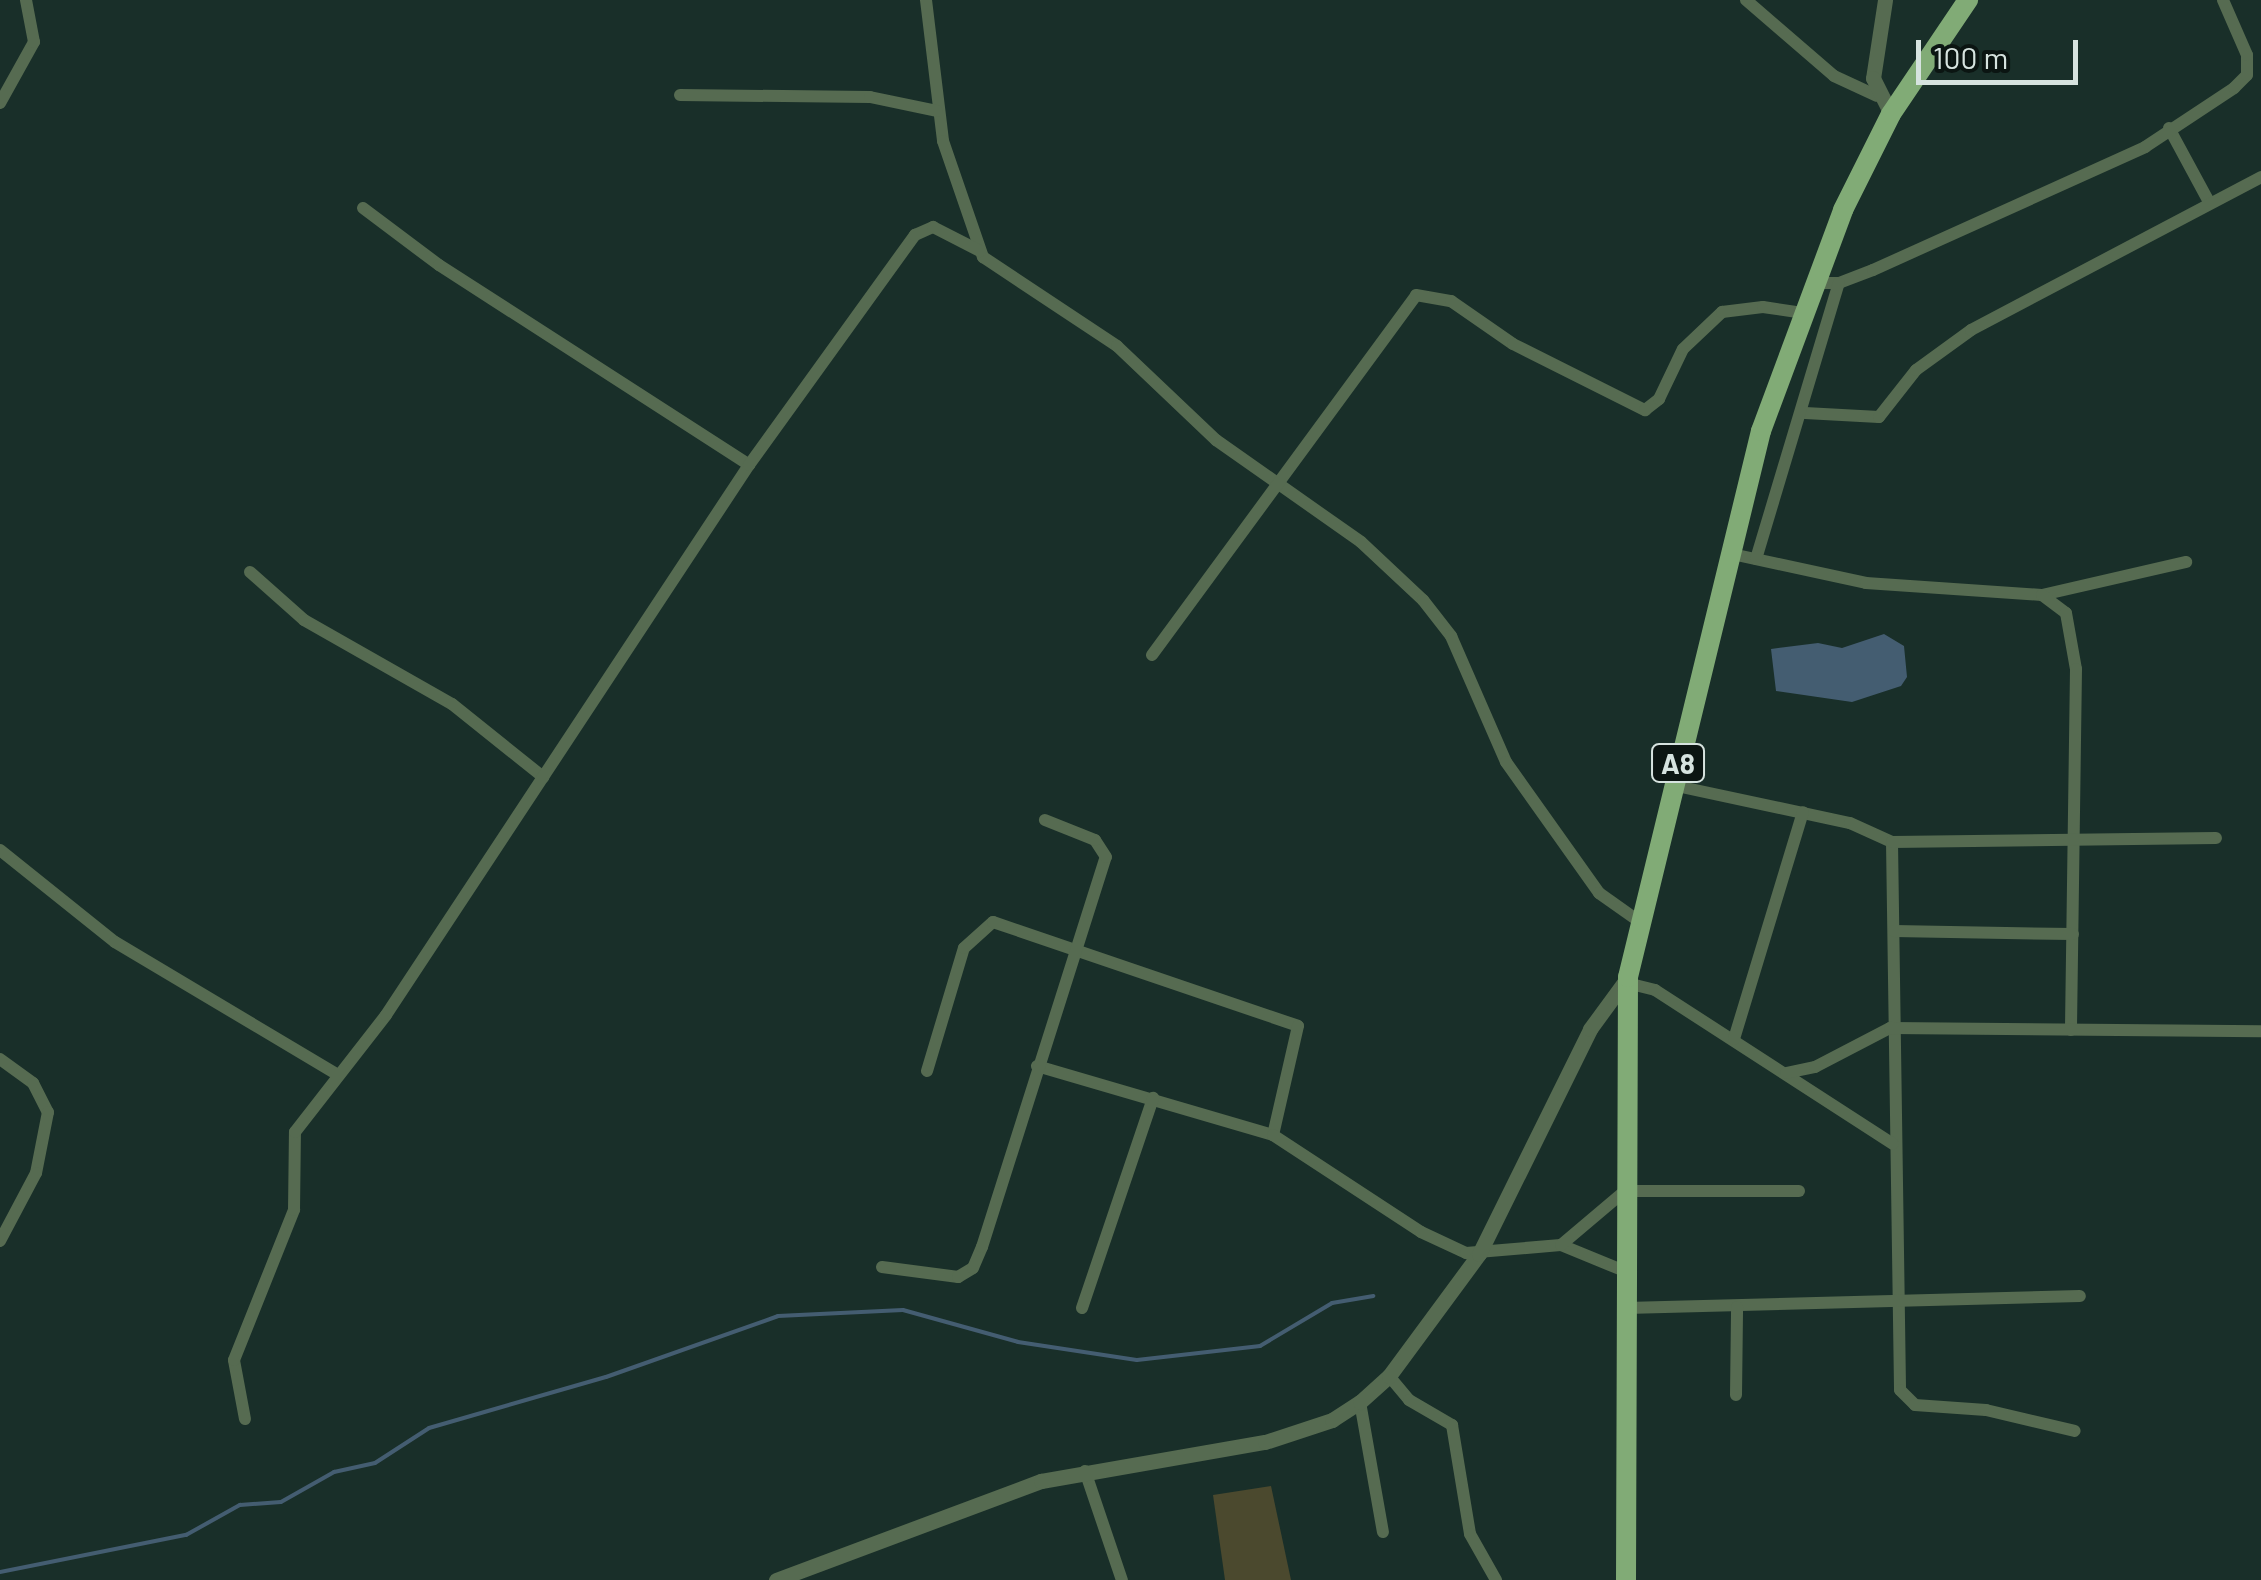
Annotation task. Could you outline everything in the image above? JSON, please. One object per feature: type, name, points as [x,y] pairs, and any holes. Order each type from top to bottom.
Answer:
[{"type":"main road","name":"A8","points":[[1626,1580],[1626,1308],[1622,1270],[1629,981],[1640,922],[1761,431],[1814,283],[1891,114],[1968,0]]},
{"type":"street","points":[[0,103],[34,42],[26,0]]},
{"type":"street","points":[[926,0],[937,111],[980,252]]},
{"type":"street","points":[[1746,0],[1834,76],[1877,96],[1891,114]]},
{"type":"street","points":[[1877,96],[1874,56],[1885,0]]},
{"type":"street","points":[[1814,283],[1839,283],[2145,147],[2247,75],[2247,55],[2223,0]]},
{"type":"street","points":[[680,94],[870,97],[937,111]]},
{"type":"street","points":[[2169,128],[2209,202]]},
{"type":"street","points":[[1805,413],[1879,417],[1939,350],[2261,177]]},
{"type":"street","points":[[363,208],[439,265],[749,465]]},
{"type":"street","points":[[245,1419],[234,1360],[294,1210],[298,1176],[292,1138],[386,1015],[749,465],[921,228],[980,252],[1116,346],[1232,453],[1276,478],[1360,542],[1442,621],[1506,762],[1592,885],[1640,922]]},
{"type":"street","points":[[1756,559],[1767,510],[1805,413],[1839,283]]},
{"type":"street","points":[[1152,654],[1276,478],[1416,294],[1450,301],[1513,344],[1645,410],[1659,399],[1683,349],[1722,312],[1763,307],[1803,313]]},
{"type":"street","points":[[1732,554],[1866,583],[2042,595],[2186,562]]},
{"type":"street","points":[[250,572],[304,620],[470,716],[543,777]]},
{"type":"street","points":[[2042,595],[2062,608],[2071,628],[2071,1030]]},
{"type":"street","points":[[1672,785],[1858,825],[1892,842],[2074,836],[2216,838]]},
{"type":"street","points":[[1734,1039],[1803,812]]},
{"type":"street","points":[[882,1267],[946,1278],[972,1268],[1104,850],[1045,820]]},
{"type":"street","points":[[1892,842],[1890,1028],[1900,1390],[1907,1400],[1986,1410],[2075,1432]]},
{"type":"street","points":[[0,850],[115,942],[338,1076]]},
{"type":"street","points":[[927,1070],[956,970],[976,932],[993,922],[1072,954],[1298,1026],[1273,1135]]},
{"type":"street","points":[[1894,930],[2073,934]]},
{"type":"street","points":[[776,1580],[976,1502],[1085,1472],[1265,1442],[1332,1420],[1360,1402],[1390,1376],[1479,1254],[1590,1030],[1629,981],[1651,988],[1734,1039],[1893,1144]]},
{"type":"street","points":[[1786,1073],[1815,1067],[1890,1028],[2261,1031]]},
{"type":"street","points":[[0,1058],[33,1083],[48,1112],[36,1173],[0,1241]]},
{"type":"street","points":[[1036,1066],[1273,1135],[1420,1232],[1479,1254],[1562,1244],[1622,1270]]},
{"type":"street","points":[[1082,1308],[1154,1098]]},
{"type":"street","points":[[1562,1244],[1625,1191],[1799,1191]]},
{"type":"street","points":[[1626,1308],[2080,1296]]},
{"type":"street","points":[[1736,1395],[1737,1307]]},
{"type":"street","points":[[1390,1376],[1409,1400],[1452,1425],[1470,1534],[1496,1580]]},
{"type":"street","points":[[1360,1402],[1383,1532]]},
{"type":"street","points":[[1085,1472],[1122,1580]]},
{"type":"shaded area","points":[[1271,1486],[1291,1580],[1225,1580],[1213,1495]]},
{"type":"water","points":[[1884,634],[1904,646],[1907,677],[1901,686],[1852,702],[1776,691],[1771,649],[1818,643],[1842,648]]},
{"type":"waterway","points":[[0,1572],[186,1535],[240,1505],[281,1502],[334,1472],[375,1463],[429,1428],[606,1377],[778,1316],[903,1310],[1018,1342],[1137,1360],[1260,1346],[1332,1303],[1373,1296]]}]
